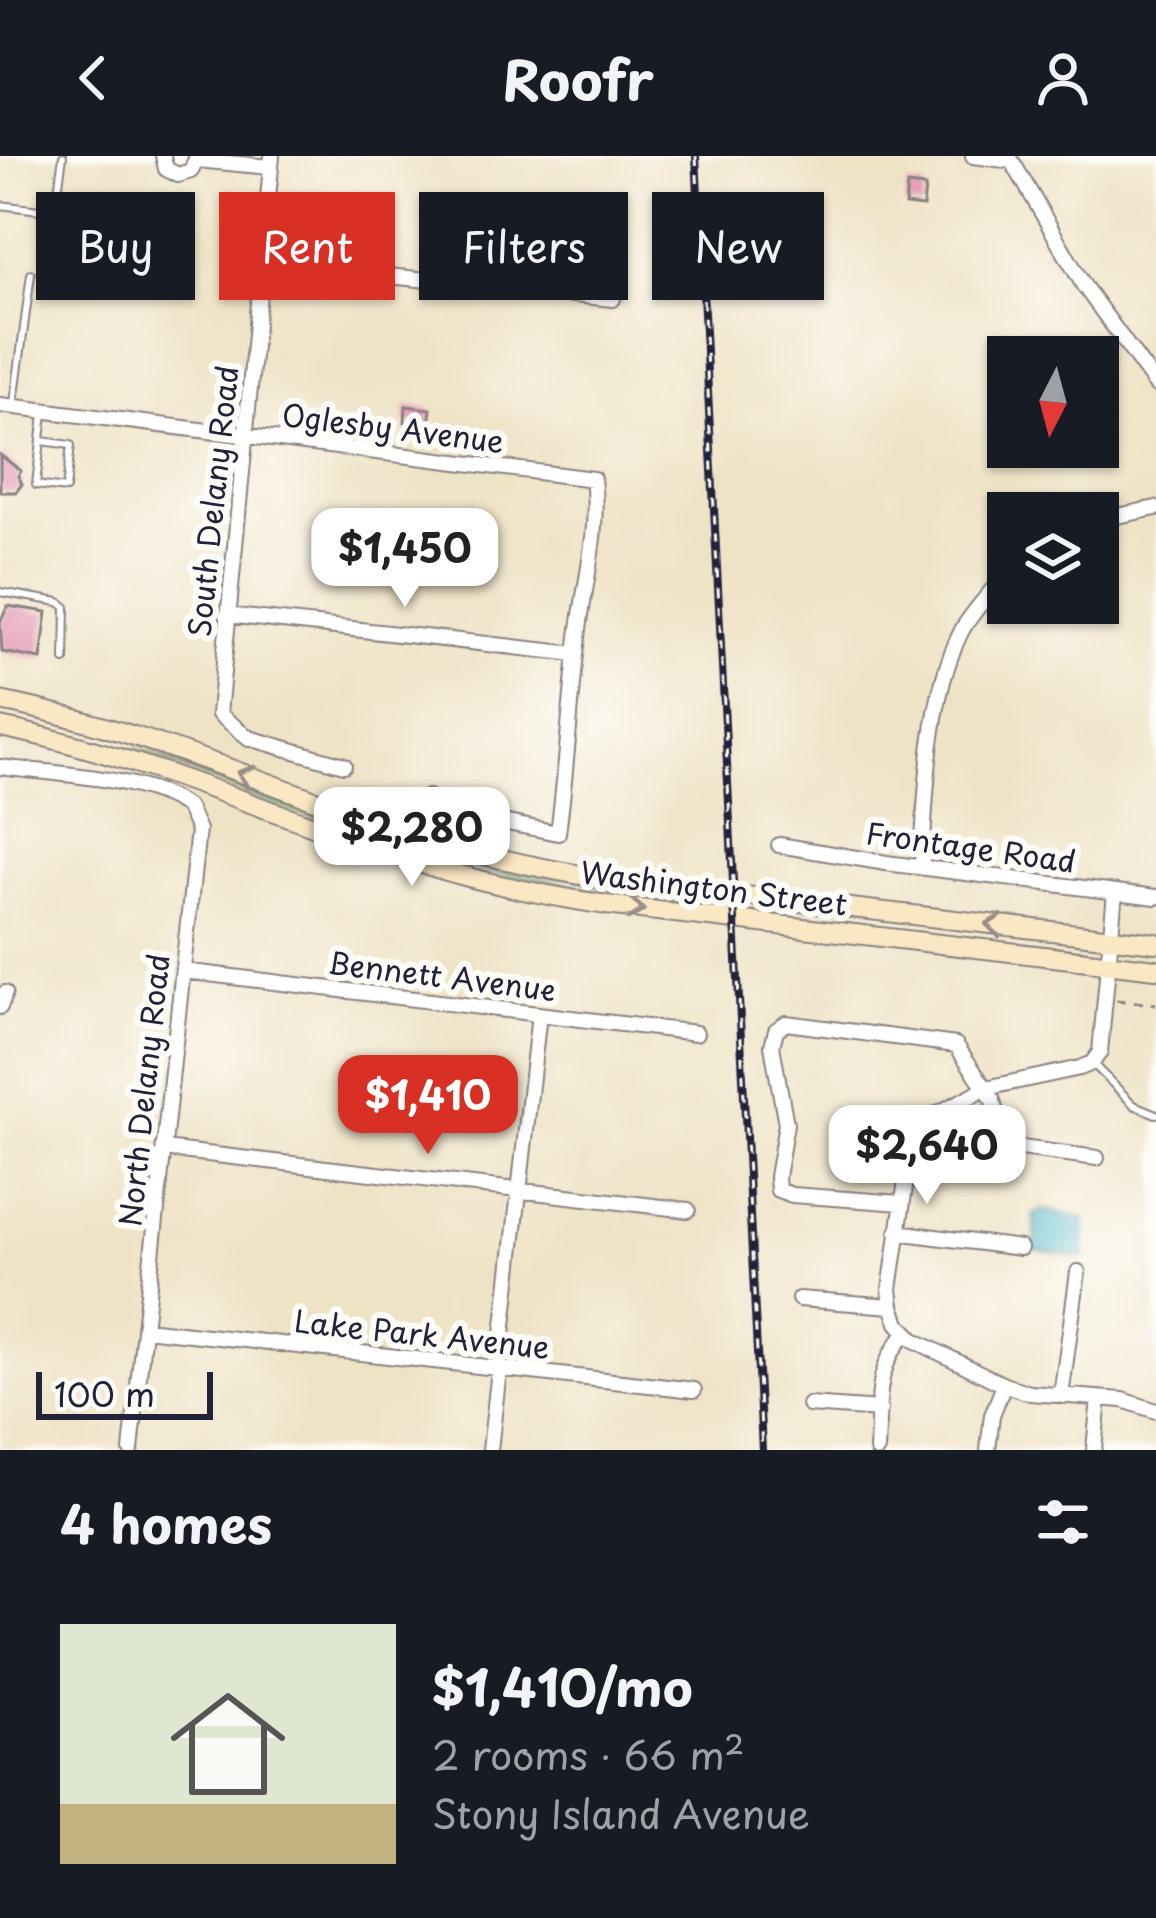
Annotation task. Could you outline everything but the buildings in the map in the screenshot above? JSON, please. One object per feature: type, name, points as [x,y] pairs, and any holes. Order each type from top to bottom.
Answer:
[{"type":"main road","name":"Washington Street","points":[[0,701],[110,728],[404,831],[548,870],[1156,943]]},
{"type":"main road","name":"Washington Street","points":[[0,727],[130,761],[437,868],[541,894],[1156,969]]},
{"type":"street","points":[[163,156],[166,169],[178,175],[191,171],[197,158],[271,162]]},
{"type":"street","points":[[973,156],[1012,161],[1084,286],[1156,385]]},
{"type":"street","name":"South Delany Road","points":[[268,192],[271,162]]},
{"type":"street","name":"South Delany Road","points":[[258,300],[219,714],[249,739],[344,765]]},
{"type":"street","name":"Oglesby Avenue","points":[[7,405],[593,478],[592,552],[576,654]]},
{"type":"street","points":[[1119,516],[1156,508]]},
{"type":"street","points":[[922,866],[936,721],[949,658],[987,596]]},
{"type":"street","points":[[227,615],[576,654],[558,832],[447,811],[428,797]]},
{"type":"street","name":"North Delany Road","points":[[0,767],[124,785],[179,801],[196,819],[131,1450]]},
{"type":"street","name":"Frontage Road","points":[[779,845],[1156,897]]},
{"type":"street","points":[[1115,892],[1100,1052],[1092,1063],[1051,1076],[986,1088],[927,1120],[911,1148],[890,1289],[892,1306],[906,1333],[1004,1385],[1141,1403],[1156,1411]]},
{"type":"street","name":"Bennett Avenue","points":[[182,971],[696,1033]]},
{"type":"street","points":[[490,1450],[539,1014]]},
{"type":"street","points":[[902,1203],[778,1190],[786,1124],[773,1065],[776,1030],[786,1023],[956,1045],[986,1088],[1004,1139],[1014,1147],[1096,1158]]},
{"type":"street","points":[[164,1149],[688,1210]]},
{"type":"street","points":[[897,1232],[1020,1248]]},
{"type":"street","points":[[1061,1396],[1078,1272]]},
{"type":"street","points":[[799,1299],[892,1306]]},
{"type":"street","name":"Lake Park Avenue","points":[[145,1329],[694,1390]]},
{"type":"street","points":[[878,1450],[879,1384],[888,1354],[906,1333]]},
{"type":"street","points":[[988,1450],[992,1415],[1004,1385]]},
{"type":"street","points":[[1094,1450],[1099,1398]]},
{"type":"street","points":[[808,1405],[880,1410]]},
{"type":"lane","points":[[0,205],[55,212],[63,156]]},
{"type":"lane","points":[[7,405],[31,274]]},
{"type":"lane","points":[[41,441],[71,445],[66,489],[36,485],[41,441],[45,410]]},
{"type":"lane","points":[[0,592],[66,607],[65,660]]},
{"type":"lane","points":[[1092,1063],[1134,1105],[1156,1114]]},
{"type":"path","points":[[1105,998],[1156,1004]]},
{"type":"green space","points":[[135,749],[406,843],[504,871],[811,919],[585,891],[462,865],[320,821]]},
{"type":"water","points":[[1043,1210],[1084,1219],[1084,1258],[1031,1249],[1036,1242],[1034,1214]]},
{"type":"railway","points":[[696,156],[762,1450]]}]
